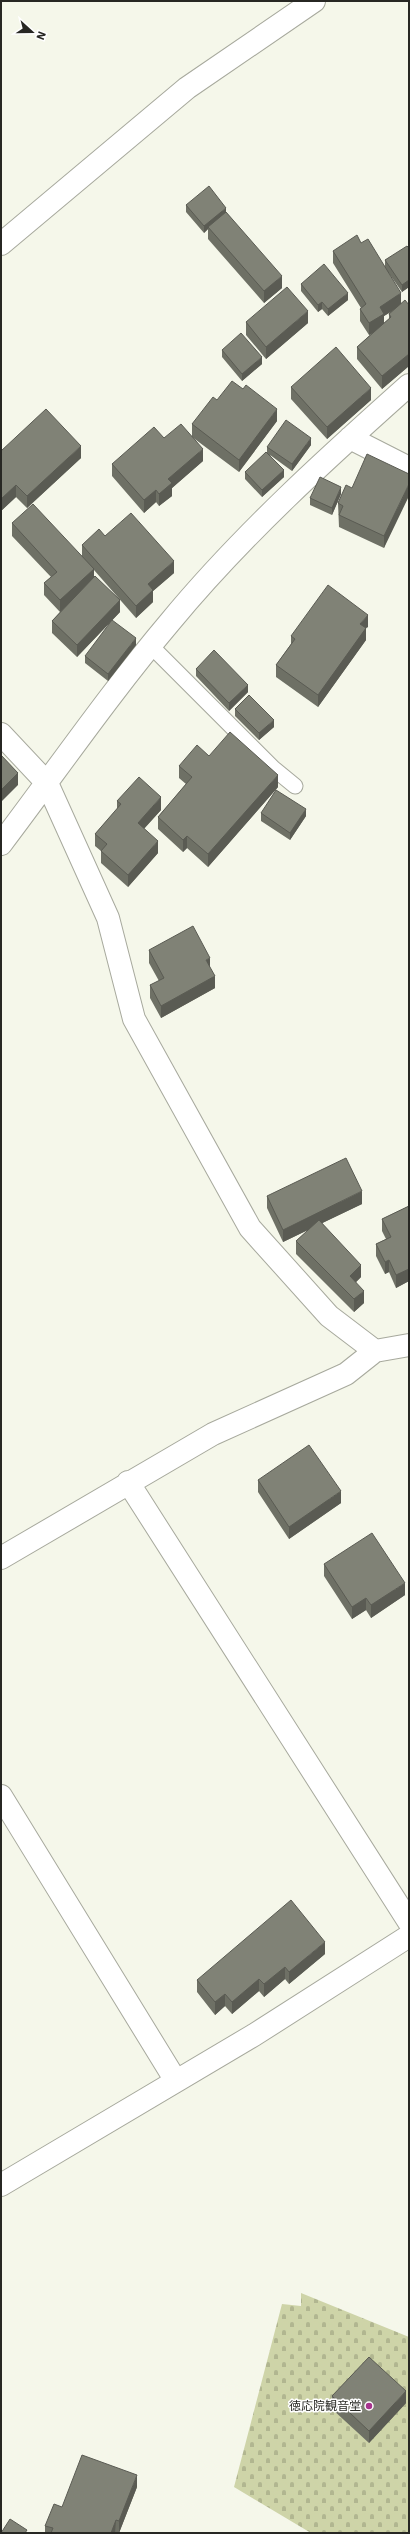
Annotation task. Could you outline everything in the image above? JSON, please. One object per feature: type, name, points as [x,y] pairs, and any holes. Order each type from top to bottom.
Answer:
[{"type":"street","points":[[1,244],[188,88],[314,1]]},
{"type":"street","points":[[1,844],[170,622],[246,539],[350,438],[409,385]]},
{"type":"street","points":[[350,438],[409,468]]},
{"type":"street","points":[[1,734],[47,783],[108,918],[134,1019],[250,1228],[329,1316],[375,1351]]},
{"type":"street","points":[[1,1558],[128,1482],[213,1434],[346,1374],[375,1351],[409,1345]]},
{"type":"street","points":[[128,1482],[409,1922]]},
{"type":"street","points":[[1,1796],[176,2081]]},
{"type":"street","points":[[1,2185],[254,2036],[409,1936]]},
{"type":"lane","points":[[151,646],[273,768],[295,786]]},
{"type":"green space","points":[[301,2293],[409,2337],[409,2533],[311,2533],[234,2487],[282,2304],[301,2306]]},
{"type":"building","points":[[209,186],[226,208],[204,226],[186,205]]},
{"type":"building","points":[[226,212],[282,276],[264,291],[208,227]]},
{"type":"building","points":[[357,235],[361,243],[368,239],[401,293],[380,307],[384,314],[369,323],[360,309],[366,304],[333,251]]},
{"type":"building","points":[[407,246],[409,248],[409,280],[402,285],[385,260]]},
{"type":"building","points":[[324,264],[348,293],[328,309],[322,302],[318,305],[301,284]]},
{"type":"building","points":[[287,287],[308,311],[266,347],[246,322]]},
{"type":"building","points":[[405,300],[409,305],[409,354],[382,376],[357,347],[391,317],[389,314]]},
{"type":"building","points":[[241,333],[262,357],[242,374],[222,350]]},
{"type":"building","points":[[336,347],[371,388],[327,427],[291,387]]},
{"type":"building","points":[[232,381],[243,389],[246,385],[277,409],[239,460],[192,424],[213,397],[217,400]]},
{"type":"building","points":[[46,409],[81,446],[27,496],[16,485],[1,499],[1,451]]},
{"type":"building","points":[[286,420],[311,438],[292,464],[267,447]]},
{"type":"building","points":[[181,424],[203,449],[168,479],[172,483],[159,494],[156,490],[144,500],[112,464],[154,427],[164,438]]},
{"type":"building","points":[[266,452],[284,470],[262,490],[245,472]]},
{"type":"building","points":[[367,454],[409,474],[409,484],[384,536],[339,515],[343,506],[338,503],[346,485],[352,488]]},
{"type":"building","points":[[320,477],[341,487],[332,508],[310,498]]},
{"type":"building","points":[[33,504],[94,569],[60,600],[44,583],[57,572],[12,523]]},
{"type":"building","points":[[131,513],[174,561],[148,584],[153,590],[136,606],[82,545],[99,529],[105,536]]},
{"type":"building","points":[[95,576],[120,600],[77,645],[52,621]]},
{"type":"building","points":[[328,585],[368,615],[360,624],[366,628],[318,695],[276,665],[295,639],[291,636]]},
{"type":"building","points":[[112,620],[136,638],[108,674],[85,656]]},
{"type":"building","points":[[214,650],[248,685],[229,703],[196,669]]},
{"type":"building","points":[[249,695],[274,720],[259,733],[235,709]]},
{"type":"building","points":[[230,732],[278,775],[208,854],[187,836],[183,840],[158,817],[192,777],[179,766],[197,745],[209,756]]},
{"type":"building","points":[[1,755],[18,773],[1,790]]},
{"type":"building","points":[[139,777],[161,797],[138,823],[158,841],[128,875],[101,851],[107,844],[95,834],[121,804],[117,801]]},
{"type":"building","points":[[276,790],[306,809],[290,833],[261,813]]},
{"type":"building","points":[[193,926],[210,958],[206,960],[215,976],[161,1006],[150,985],[164,978],[149,950]]},
{"type":"building","points":[[346,1158],[362,1191],[283,1230],[267,1196]]},
{"type":"building","points":[[409,1206],[409,1269],[396,1275],[389,1260],[385,1262],[376,1244],[391,1237],[382,1219]]},
{"type":"building","points":[[319,1220],[361,1265],[350,1276],[364,1291],[354,1299],[296,1241]]},
{"type":"building","points":[[309,1445],[341,1491],[289,1527],[258,1480]]},
{"type":"building","points":[[372,1533],[405,1583],[371,1605],[366,1598],[352,1607],[324,1564]]},
{"type":"building","points":[[291,1900],[325,1942],[289,1972],[285,1967],[264,1984],[259,1979],[232,2002],[225,1994],[215,2002],[197,1980]]},
{"type":"building","name":"徳応院観音堂","points":[[369,2357],[406,2391],[369,2431],[332,2396]]},
{"type":"building","points":[[82,2455],[137,2475],[119,2521],[116,2520],[111,2533],[51,2533],[53,2528],[45,2526],[54,2504],[62,2507]]},
{"type":"building","points":[[10,2519],[27,2530],[25,2533],[1,2533]]},
{"type":"place","name":"徳応院観音堂","points":[[369,2406]]}]
